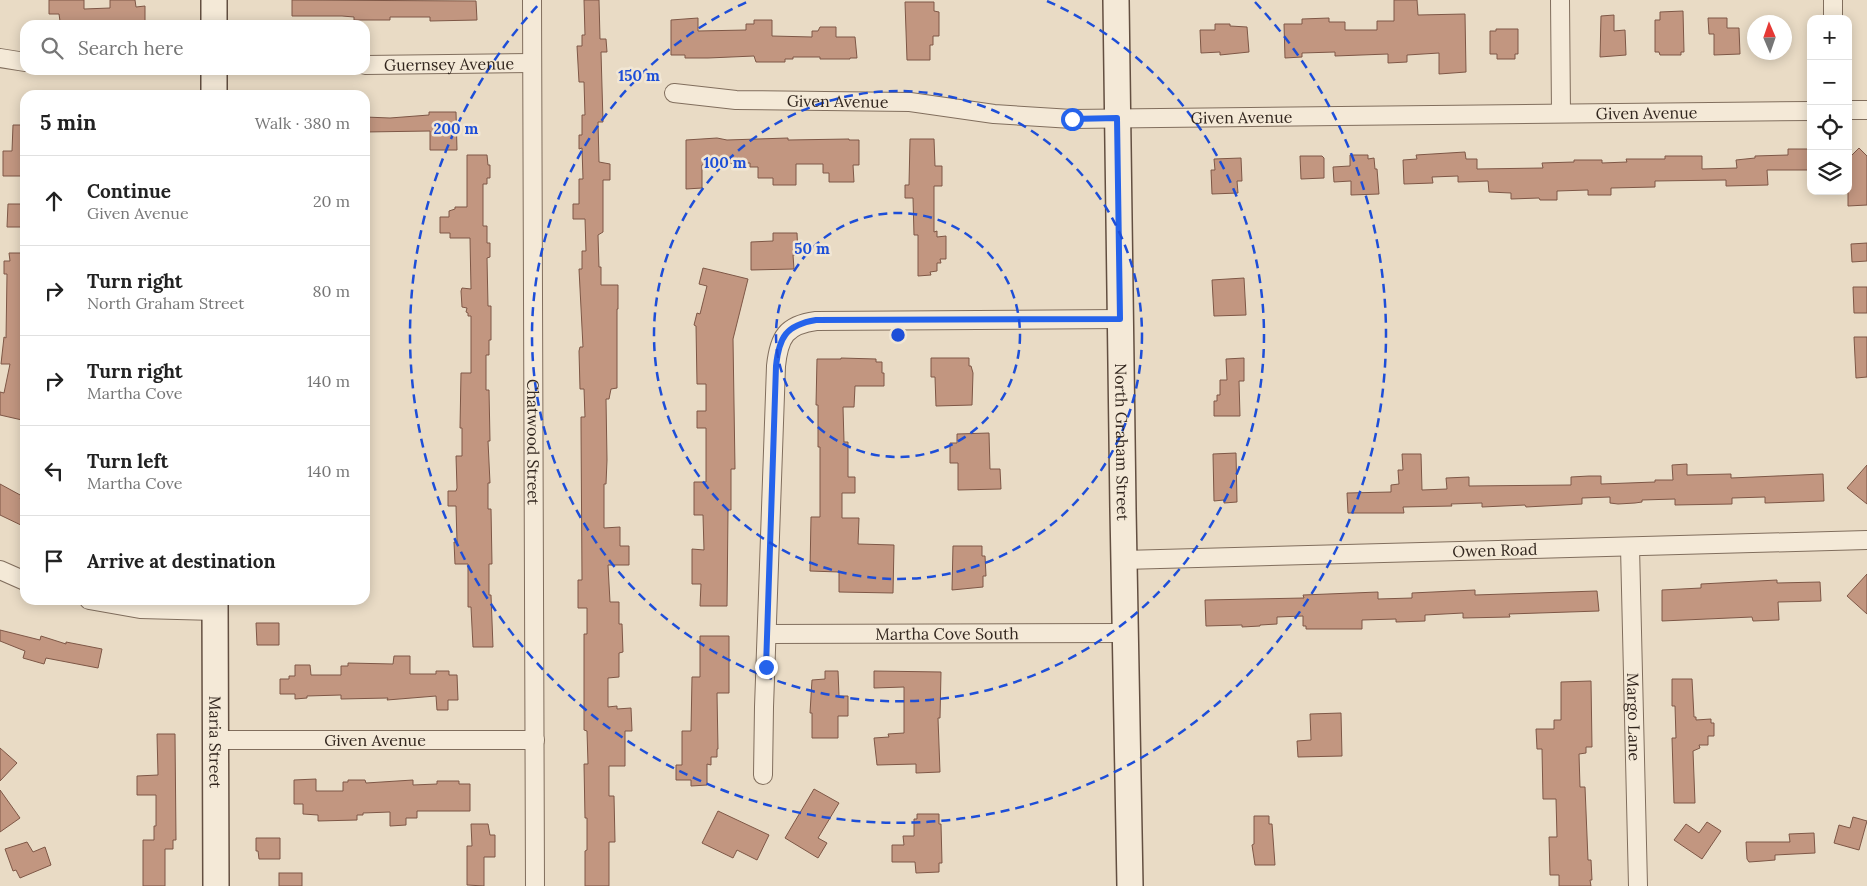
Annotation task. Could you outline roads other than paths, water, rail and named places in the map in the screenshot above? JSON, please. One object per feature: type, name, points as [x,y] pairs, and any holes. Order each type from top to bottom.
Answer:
[{"type":"main road","points":[[214,0],[214,20]]},
{"type":"main road","name":"North Graham Street","points":[[1116,0],[1130,886]]},
{"type":"main road","points":[[214,75],[214,90]]},
{"type":"main road","name":"Maria Street","points":[[215,606],[216,886]]},
{"type":"street","name":"Chatwood Street","points":[[532,0],[535,886]]},
{"type":"street","points":[[1560,0],[1560,114]]},
{"type":"street","points":[[1833,0],[1833,15]]},
{"type":"street","points":[[0,58],[20,61]]},
{"type":"street","name":"Guernsey Avenue","points":[[370,65],[532,63]]},
{"type":"street","name":"Given Avenue","points":[[674,93],[736,100],[910,102],[1031,118],[1807,111]]},
{"type":"street","points":[[1852,110],[1867,110]]},
{"type":"street","points":[[763,775],[776,366],[780,344],[789,331],[796,325],[816,320],[1120,319]]},
{"type":"street","name":"Owen Road","points":[[1124,560],[1867,540]]},
{"type":"street","name":"Margo Lane","points":[[1630,547],[1638,886]]},
{"type":"street","points":[[0,570],[20,579]]},
{"type":"street","points":[[121,605],[140,608],[215,606]]},
{"type":"street","name":"Martha Cove South","points":[[768,634],[1125,633]]},
{"type":"street","name":"Given Avenue","points":[[216,740],[535,740]]}]
